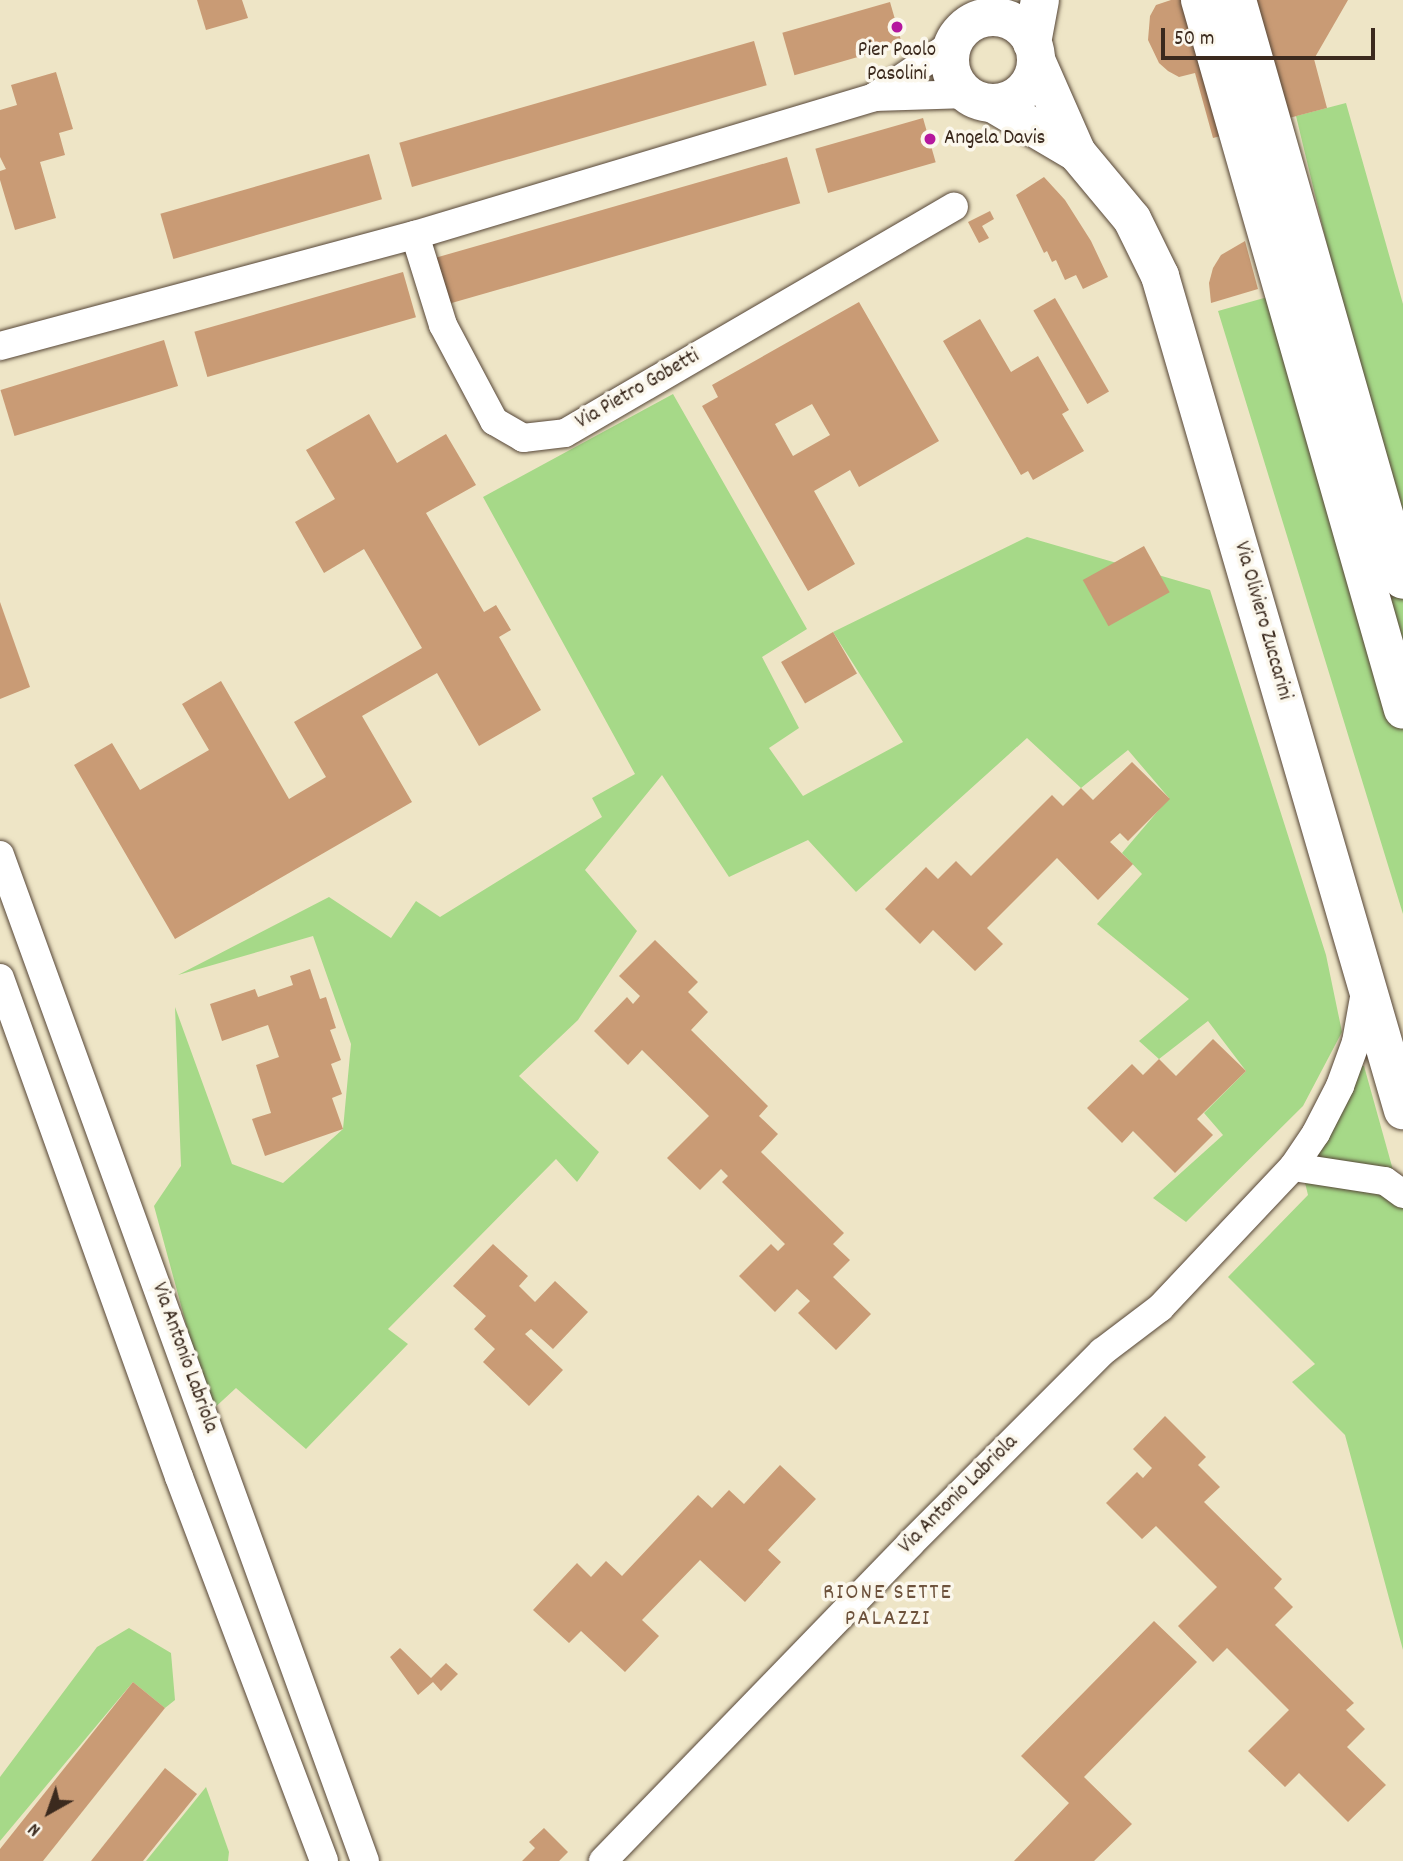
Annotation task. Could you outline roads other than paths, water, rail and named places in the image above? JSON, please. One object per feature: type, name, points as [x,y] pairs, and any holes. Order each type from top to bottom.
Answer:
[{"type":"main road","points":[[980,99],[1017,96],[1027,86],[1040,0]]},
{"type":"main road","points":[[1200,0],[1403,580]]},
{"type":"main road","points":[[1237,0],[1299,284],[1403,710]]},
{"type":"main road","name":"Via Oliviero Zuccarini","points":[[1077,153],[980,99],[951,72],[976,21],[1002,17],[1015,22],[1034,51],[1077,153],[1132,219],[1171,305],[1403,1111]]},
{"type":"street","points":[[874,97],[976,21]]},
{"type":"street","points":[[0,346],[415,235],[874,97],[980,99]]},
{"type":"street","name":"Via Pietro Gobetti","points":[[415,235],[449,337],[494,421],[523,438],[565,433],[954,207]]},
{"type":"street","name":"Via Antonio Labriola","points":[[0,855],[365,1861]]},
{"type":"street","points":[[0,978],[179,1477],[324,1861]]},
{"type":"street","name":"Via Antonio Labriola","points":[[603,1861],[910,1544],[1102,1352],[1160,1308],[1293,1167],[1316,1133],[1340,1086],[1356,1042],[1366,986]]},
{"type":"street","points":[[1293,1167],[1385,1181],[1403,1194]]},
{"type":"place","name":"Pier Paolo Pasolini","points":[[897,27]]},
{"type":"place","name":"Angela Davis","points":[[930,139]]},
{"type":"district","name":"RIONE SETTE PALAZZI","points":[[888,1607]]}]
